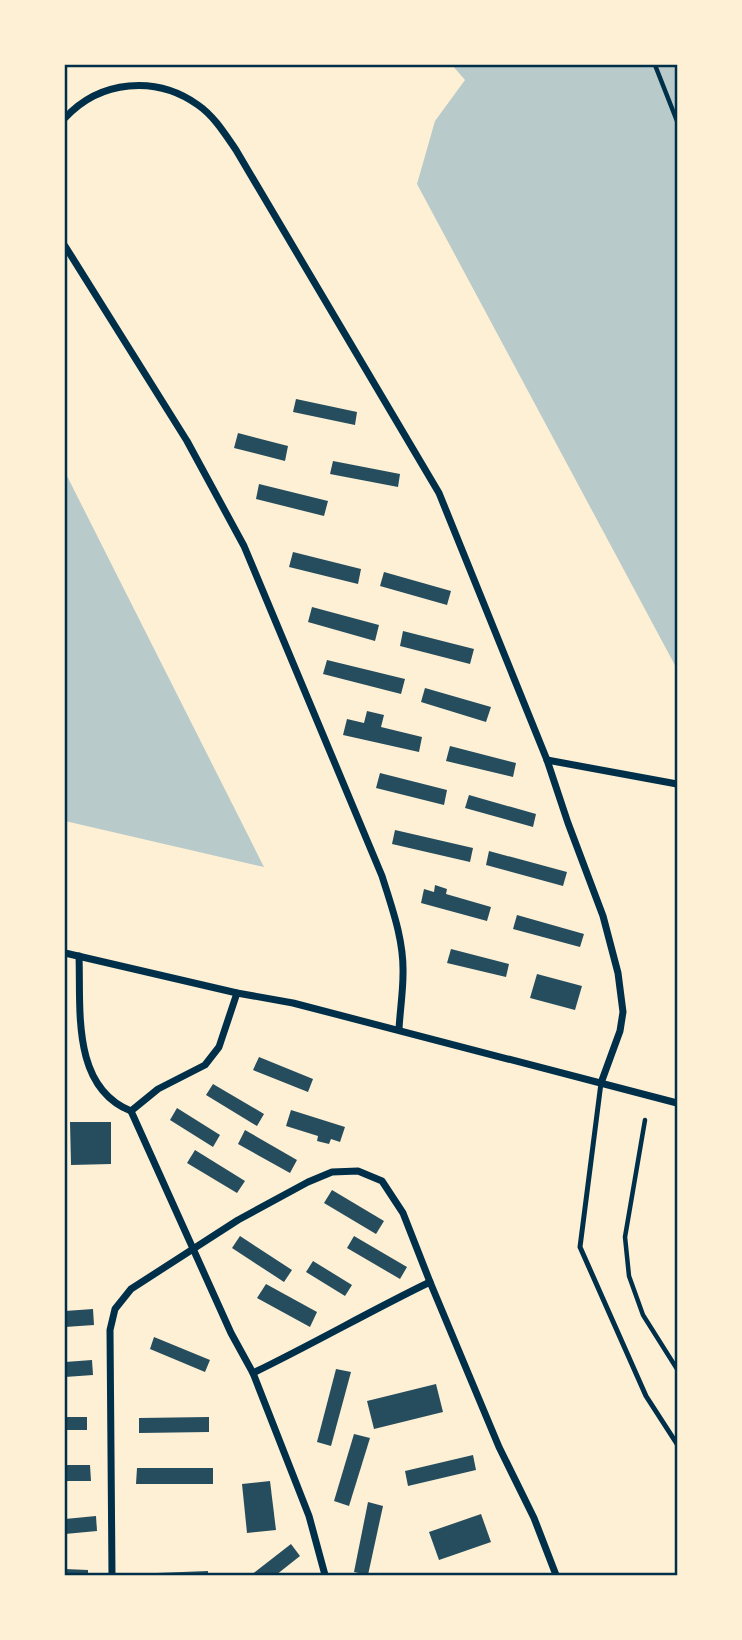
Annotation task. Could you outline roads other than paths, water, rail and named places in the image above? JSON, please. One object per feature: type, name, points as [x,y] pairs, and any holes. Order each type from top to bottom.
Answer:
[{"type":"street","points":[[65,118],[89,98],[112,88],[138,84],[161,87],[181,94],[214,119],[265,198],[439,493],[547,760],[603,916],[618,973],[623,1012],[620,1031],[601,1083]]},
{"type":"street","points":[[65,246],[187,442],[244,546],[382,876],[399,932],[403,974],[399,1029]]},
{"type":"street","points":[[547,760],[677,784]]},
{"type":"street","points":[[65,953],[237,993],[293,1003],[677,1103]]},
{"type":"street","points":[[79,956],[78,1000],[85,1058],[103,1092],[131,1111],[231,1333],[253,1373],[309,1516],[325,1575]]},
{"type":"street","points":[[131,1111],[158,1089],[205,1065],[219,1047],[237,993]]},
{"type":"street","points":[[112,1575],[109,1371],[110,1330],[115,1309],[131,1290],[238,1220],[332,1172],[358,1171],[382,1181],[403,1213],[494,1434],[534,1518],[556,1575]]},
{"type":"street","points":[[253,1373],[314,1344],[430,1282]]},
{"type":"lane","points":[[601,1083],[580,1247],[646,1396],[677,1444]]}]
